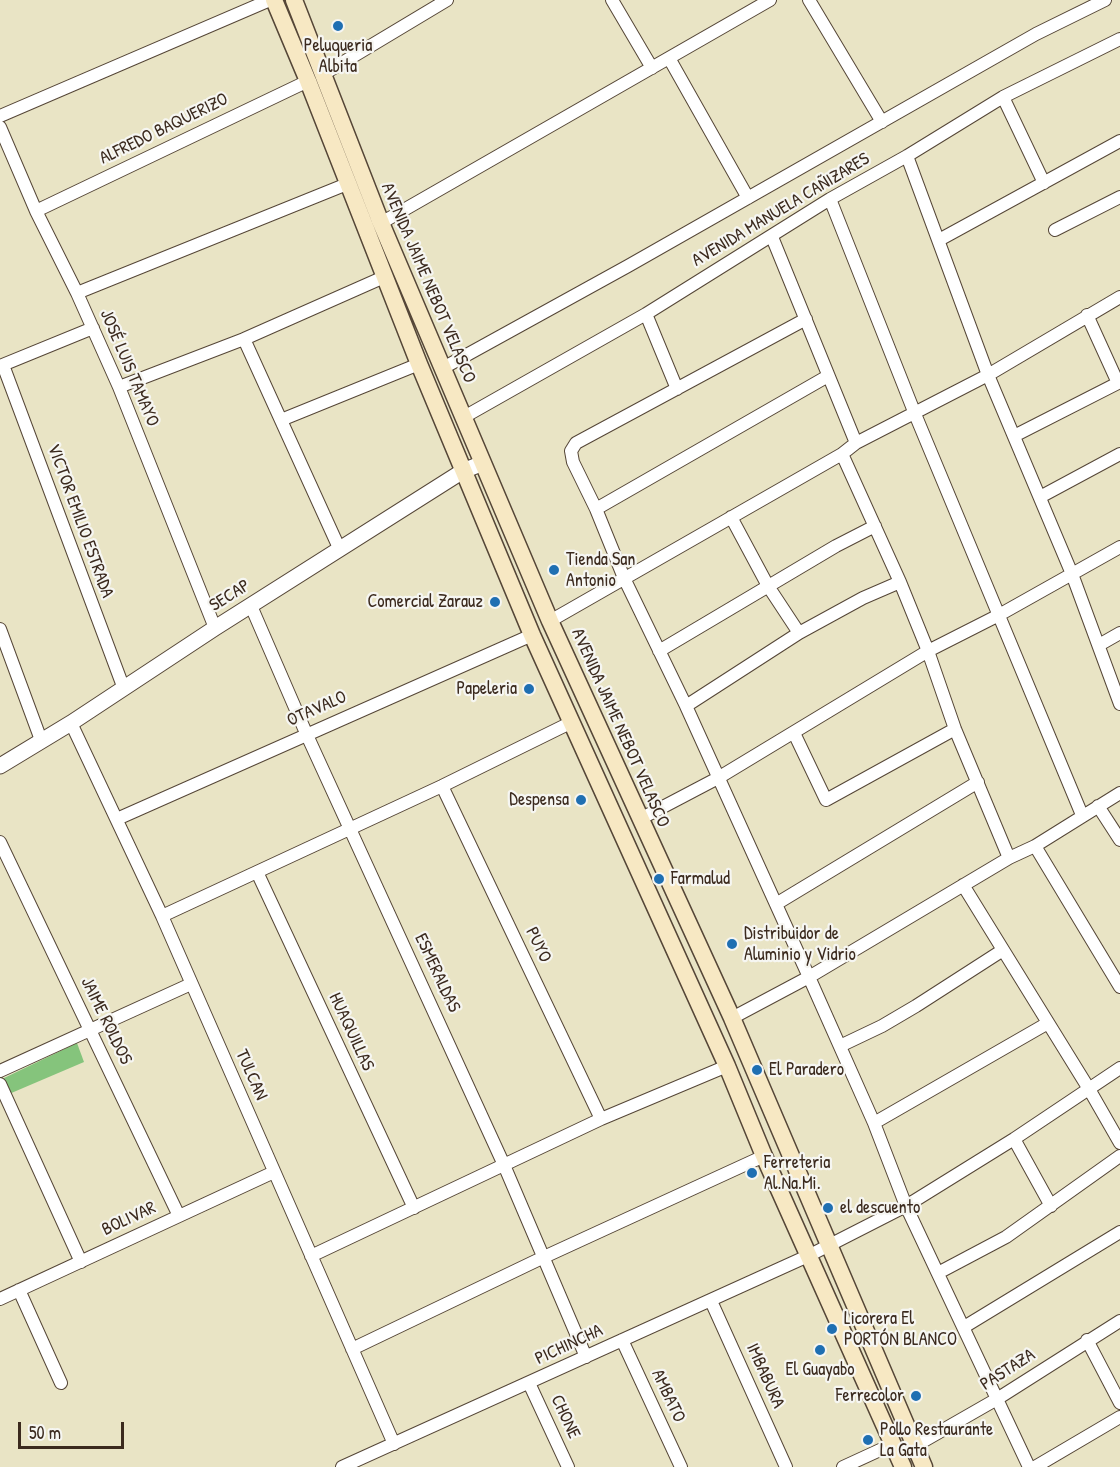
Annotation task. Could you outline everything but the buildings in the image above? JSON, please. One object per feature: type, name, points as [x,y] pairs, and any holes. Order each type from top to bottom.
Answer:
[{"type":"main road","name":"AVENIDA JAIME NEBOT VELASCO","points":[[272,0],[315,78],[381,223],[550,621],[732,1018],[924,1467]]},
{"type":"main road","name":"AVENIDA JAIME NEBOT VELASCO","points":[[294,0],[347,184],[463,471],[532,635],[727,1066],[764,1156],[903,1467]]},
{"type":"main road","points":[[432,396],[451,386]]},
{"type":"street","points":[[0,116],[272,0]]},
{"type":"street","name":"ALFREDO BAQUERIZO","points":[[36,210],[315,78],[447,0]]},
{"type":"street","points":[[612,0],[652,68]]},
{"type":"street","points":[[381,223],[770,0]]},
{"type":"street","points":[[809,0],[882,122]]},
{"type":"street","name":"AVENIDA MANUELA CAÑIZARES","points":[[444,368],[1036,34],[1105,0]]},
{"type":"street","name":"AVENIDA MANUELA CAÑIZARES","points":[[464,417],[646,314],[830,199],[907,156],[1003,97],[1120,39]]},
{"type":"street","points":[[669,58],[748,198]]},
{"type":"street","points":[[1003,97],[1044,183]]},
{"type":"street","name":"JOSÉ LUIS TAMAYO","points":[[0,127],[36,210],[77,293],[119,387],[215,628]]},
{"type":"street","points":[[939,240],[1120,141]]},
{"type":"street","points":[[907,156],[988,375],[1072,574],[1120,704]]},
{"type":"street","points":[[77,293],[347,184]]},
{"type":"street","points":[[1054,230],[1120,197]]},
{"type":"street","points":[[830,199],[915,414],[1082,815]]},
{"type":"street","points":[[772,237],[856,443]]},
{"type":"street","points":[[119,387],[244,339],[384,277]]},
{"type":"street","points":[[550,621],[842,454],[856,443],[988,375],[1120,297]]},
{"type":"street","points":[[646,314],[677,389]]},
{"type":"street","points":[[1014,436],[1119,382],[1087,315]]},
{"type":"street","points":[[806,319],[576,443],[571,451],[573,462],[596,509],[624,578],[686,706],[809,976],[874,1123],[906,1206],[1029,1467]]},
{"type":"street","points":[[2,366],[93,328]]},
{"type":"street","points":[[244,339],[340,550]]},
{"type":"street","points":[[281,420],[419,364]]},
{"type":"street","name":"VICTOR EMILIO ESTRADA","points":[[2,366],[124,689]]},
{"type":"street","points":[[596,509],[828,376]]},
{"type":"street","points":[[842,454],[900,582],[928,651],[955,729],[1009,858]]},
{"type":"street","points":[[1040,497],[1120,454]]},
{"type":"street","name":"SECAP","points":[[0,766],[71,723],[215,628],[463,471],[483,463]]},
{"type":"street","points":[[731,517],[768,586],[799,633]]},
{"type":"street","points":[[659,651],[836,546],[875,526]]},
{"type":"street","points":[[640,819],[794,733],[928,651],[999,615],[1120,547]]},
{"type":"street","points":[[686,706],[799,633],[863,598],[900,582]]},
{"type":"street","name":"ESMERALDAS","points":[[251,606],[306,733],[504,1165],[586,1357]]},
{"type":"street","points":[[0,629],[41,741]]},
{"type":"street","points":[[1098,645],[1120,633]]},
{"type":"street","name":"OTAVALO","points":[[117,819],[306,733],[532,635]]},
{"type":"street","points":[[162,916],[442,786],[572,722]]},
{"type":"street","name":"TULCAN","points":[[71,723],[162,916],[394,1444]]},
{"type":"street","points":[[794,733],[825,800],[955,729]]},
{"type":"street","points":[[776,904],[978,782]]},
{"type":"street","name":"PUYO","points":[[442,786],[601,1119]]},
{"type":"street","points":[[732,1018],[809,976],[1009,858],[1035,846],[1120,793]]},
{"type":"street","points":[[1098,806],[1120,840]]},
{"type":"street","name":"JAIME ROLDOS","points":[[0,842],[179,1216]]},
{"type":"street","points":[[1035,846],[1120,987]]},
{"type":"street","name":"HUAQUILLAS","points":[[256,872],[414,1208]]},
{"type":"street","points":[[963,885],[1120,1143]]},
{"type":"street","points":[[840,1046],[882,1026],[916,1006],[1003,950]]},
{"type":"street","points":[[0,1071],[191,984]]},
{"type":"street","points":[[874,1123],[1048,1023]]},
{"type":"street","points":[[311,1256],[601,1119],[727,1066]]},
{"type":"street","name":"PICHINCHA","points":[[342,1467],[830,1245],[906,1206],[1120,1068]]},
{"type":"street","points":[[0,1084],[81,1262]]},
{"type":"street","points":[[1014,1138],[1051,1206]]},
{"type":"street","points":[[352,1349],[544,1257],[764,1156]]},
{"type":"street","points":[[938,1273],[1006,1237],[1120,1156]]},
{"type":"street","name":"BOLIVAR","points":[[0,1299],[274,1172]]},
{"type":"street","points":[[964,1327],[1120,1232]]},
{"type":"street","points":[[19,1290],[61,1383]]},
{"type":"street","name":"IMBABURA","points":[[711,1300],[786,1467]]},
{"type":"street","name":"PASTAZA","points":[[915,1446],[997,1399],[1120,1320]]},
{"type":"street","name":"AMBATO","points":[[622,1340],[681,1467]]},
{"type":"street","points":[[1087,1340],[1120,1403]]},
{"type":"street","name":"CHONE","points":[[529,1383],[568,1467]]},
{"type":"street","points":[[1035,1467],[1120,1416]]},
{"type":"street","points":[[843,1467],[893,1444]]},
{"type":"green space","points":[[77,1043],[84,1062],[9,1094],[2,1079]]},
{"type":"place","name":"Peluqueria Albita","points":[[338,26]]},
{"type":"place","name":"Tienda San Antonio","points":[[554,570]]},
{"type":"place","name":"Comercial Zarauz","points":[[495,602]]},
{"type":"place","name":"Papeleria","points":[[529,689]]},
{"type":"place","name":"Despensa","points":[[581,800]]},
{"type":"place","name":"Farmalud","points":[[659,879]]},
{"type":"place","name":"Distribuidor de Aluminio y Vidrio","points":[[732,944]]},
{"type":"place","name":"El Paradero","points":[[757,1070]]},
{"type":"place","name":"Ferreteria Al.Na.Mi.","points":[[752,1173]]},
{"type":"place","name":"el descuento","points":[[828,1208]]},
{"type":"place","name":"Licorera El PORTÓN BLANCO","points":[[832,1329]]},
{"type":"place","name":"El Guayabo","points":[[820,1350]]},
{"type":"place","name":"Ferrecolor","points":[[916,1396]]},
{"type":"place","name":"Pollo Restaurante La Gata","points":[[868,1440]]}]
